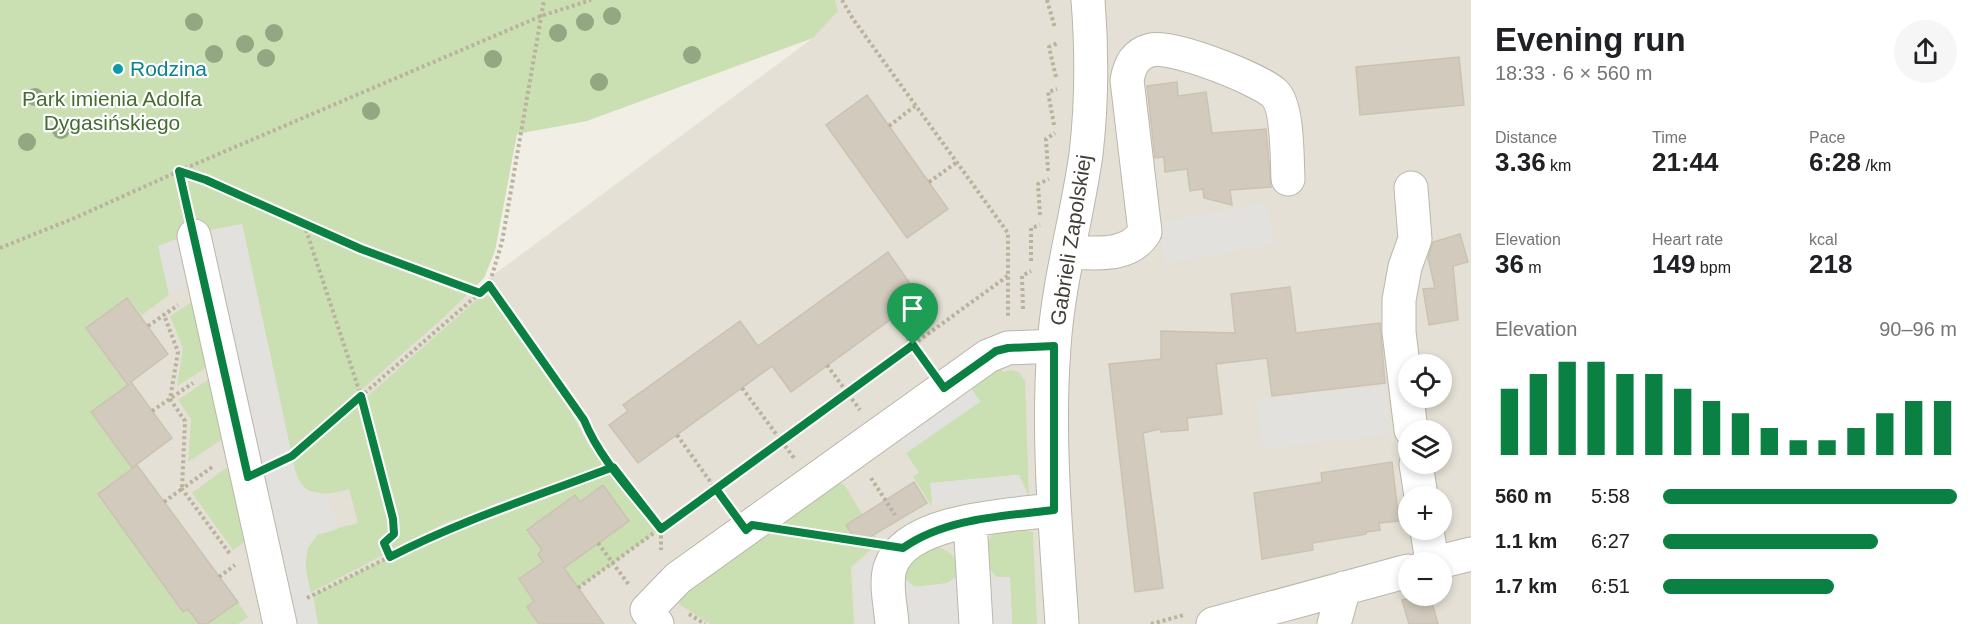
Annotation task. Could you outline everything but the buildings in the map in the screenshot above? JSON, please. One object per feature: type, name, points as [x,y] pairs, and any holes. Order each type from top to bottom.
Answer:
[{"type":"street","name":"Gabrieli Zapolskiej","points":[[1062,624],[1054,510],[1054,346],[1086,154],[1091,46],[1088,0]]},
{"type":"street","points":[[1069,252],[1122,251],[1140,241],[1145,232],[1127,80],[1132,63],[1143,52],[1167,49],[1209,62],[1276,94],[1283,108],[1288,179]]},
{"type":"street","points":[[1410,420],[1399,332],[1399,300],[1403,274],[1415,239],[1412,188]]},
{"type":"street","points":[[194,236],[278,619]]},
{"type":"street","points":[[655,610],[678,578],[996,351],[1008,348],[1054,346]]},
{"type":"street","points":[[892,624],[890,569],[907,545],[938,530],[970,521],[1054,510]]},
{"type":"street","points":[[970,521],[976,624]]},
{"type":"street","points":[[1452,559],[1471,554]]},
{"type":"street","points":[[1214,624],[1398,574]]},
{"type":"street","points":[[1334,624],[1344,588]]},
{"type":"path","points":[[164,502],[182,489],[245,461],[292,456],[489,285],[502,242],[544,0]]},
{"type":"path","points":[[0,248],[77,217],[541,16],[591,0]]},
{"type":"path","points":[[842,0],[853,19],[1008,233],[1007,324]]},
{"type":"path","points":[[1023,312],[1022,276],[1030,273],[1030,228],[1040,226],[1038,184],[1049,180],[1046,139],[1055,134],[1048,92],[1059,88],[1049,47],[1059,42],[1047,0]]},
{"type":"path","points":[[889,126],[915,106]]},
{"type":"path","points":[[929,182],[957,162]]},
{"type":"path","points":[[179,171],[420,273],[480,293]]},
{"type":"path","points":[[179,171],[194,236]]},
{"type":"path","points":[[304,224],[361,396],[393,519],[394,534],[384,543],[390,557]]},
{"type":"path","points":[[578,588],[1009,275]]},
{"type":"path","points":[[489,285],[584,420],[593,444],[661,529],[655,610]]},
{"type":"path","points":[[148,326],[164,315],[178,352],[170,399],[185,421],[182,489],[243,572]]},
{"type":"path","points":[[893,318],[944,388]]},
{"type":"path","points":[[677,435],[716,489],[749,528],[907,545],[847,393],[827,365]]},
{"type":"path","points":[[742,388],[812,482]]},
{"type":"path","points":[[152,411],[170,399]]},
{"type":"path","points":[[278,619],[453,525],[518,504],[613,467]]},
{"type":"path","points":[[598,543],[655,610]]},
{"type":"shaded area","points":[[823,0],[1471,0],[1471,624],[0,624],[0,238],[203,163],[348,383],[813,38]]},
{"type":"shaded area","points":[[1265,202],[1273,243],[1165,264],[1157,223]]},
{"type":"shaded area","points":[[242,224],[297,479],[306,490],[328,495],[338,529],[317,535],[308,548],[305,565],[317,624],[295,624],[211,230]]},
{"type":"shaded area","points":[[182,237],[193,279],[169,295],[158,246]]},
{"type":"shaded area","points":[[969,386],[980,401],[906,453],[896,436]]},
{"type":"shaded area","points":[[1385,386],[1391,434],[1263,449],[1257,400]]},
{"type":"shaded area","points":[[1019,475],[1029,497],[933,506],[930,483]]},
{"type":"shaded area","points":[[875,552],[877,579],[905,579],[915,587],[947,583],[959,575],[988,567],[996,577],[1010,577],[1012,624],[857,624],[854,567]]},
{"type":"green space","name":"Park imienia Adolfa Dygasińskiego","points":[[0,0],[835,0],[838,11],[813,38],[587,121],[517,134],[495,251],[484,278],[443,318],[291,452],[242,224],[198,233],[191,200],[183,203],[190,234],[159,246],[169,295],[142,315],[127,298],[86,328],[128,385],[91,412],[132,468],[98,494],[182,612],[188,609],[199,624],[0,624]]},
{"type":"green space","points":[[482,295],[490,296],[557,387],[590,447],[605,465],[488,512],[449,521],[310,593],[306,554],[311,540],[326,531],[358,523],[349,489],[328,494],[312,492],[301,482],[293,462]]},
{"type":"green space","points":[[198,298],[215,362],[177,386],[183,348],[170,316]]},
{"type":"green space","points":[[998,365],[1003,372],[1011,370],[1019,372],[1025,381],[1029,497],[1019,475],[931,483],[932,507],[913,476],[919,473],[906,453],[980,402],[969,386]]},
{"type":"green space","points":[[213,376],[227,436],[188,462],[191,419],[178,400]]},
{"type":"green space","points":[[613,467],[661,529],[578,588],[559,561],[577,558],[628,521],[604,486],[580,502],[575,496],[527,529],[542,550],[549,569],[534,601],[527,607],[539,624],[318,624],[313,595],[453,525],[518,505]]},
{"type":"green space","points":[[226,468],[234,471],[249,539],[233,550],[192,493]]},
{"type":"green space","points":[[838,481],[845,486],[879,541],[772,525]]},
{"type":"green space","points":[[1018,529],[1033,532],[1037,624],[1012,624],[1010,578],[996,577],[988,567],[987,544],[993,533]]},
{"type":"green space","points":[[766,530],[879,547],[875,550],[873,548],[851,567],[854,624],[710,624],[679,604],[683,592]]},
{"type":"green space","points":[[935,547],[946,550],[953,556],[959,575],[943,585],[923,587],[910,585],[904,577],[913,557]]},
{"type":"green space","points":[[238,602],[248,617],[238,624],[207,624]]},
{"type":"place","name":"Rodzina","points":[[118,69]]},
{"type":"route","points":[[913,345],[661,529],[613,467],[593,444],[584,420],[489,285],[480,293],[420,273],[206,180],[179,171],[224,362],[248,477],[292,456],[361,396],[393,519],[394,534],[384,543],[390,557],[453,525],[518,504],[613,467],[661,529],[716,489],[746,530],[752,525],[903,548],[924,535],[970,521],[1054,510],[1052,415],[1054,346],[1008,348],[996,351],[944,388],[913,345]]}]
